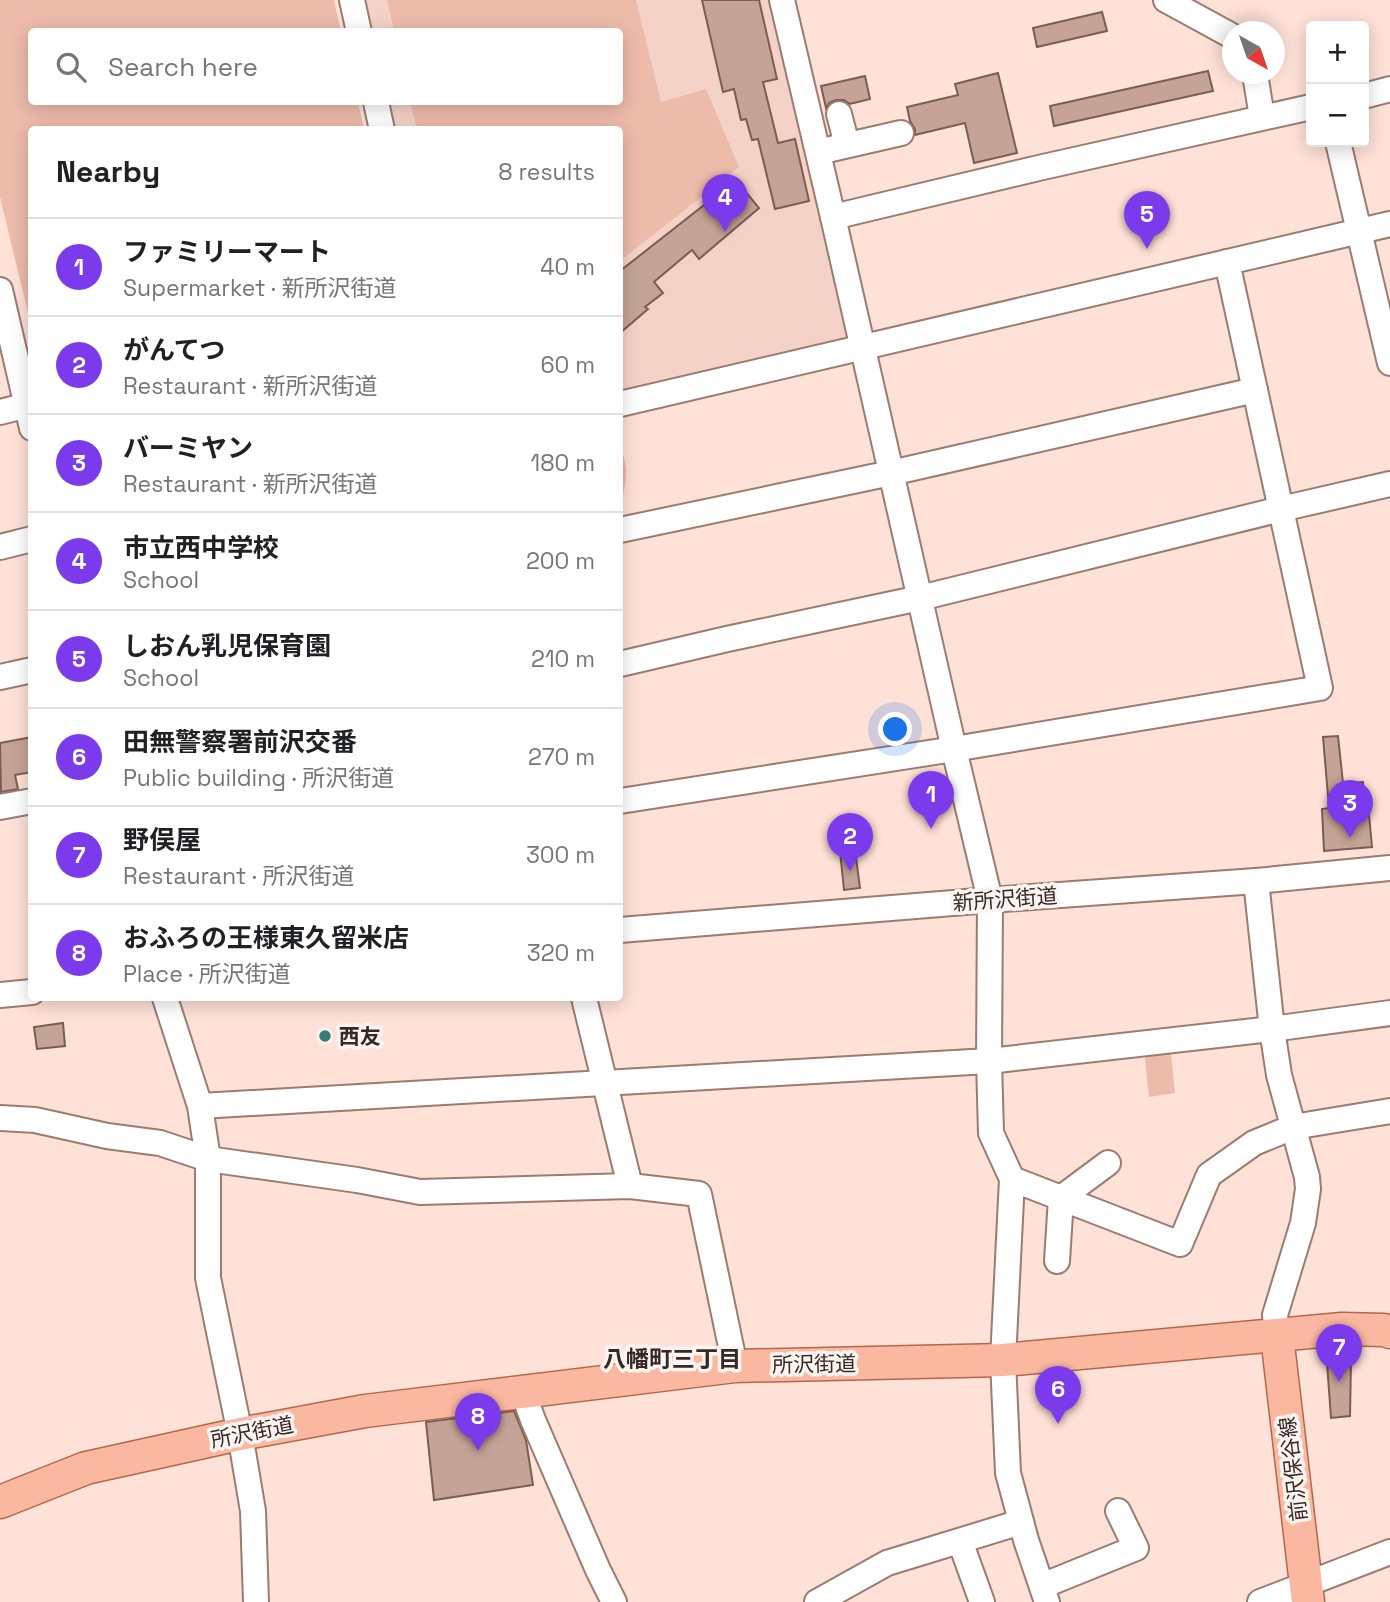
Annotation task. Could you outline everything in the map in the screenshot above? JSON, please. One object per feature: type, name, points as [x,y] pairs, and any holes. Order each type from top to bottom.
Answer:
[{"type":"main road","name":"所沢街道","points":[[0,1502],[86,1468],[240,1434],[365,1411],[735,1366],[1003,1360],[1342,1329],[1390,1332]]},
{"type":"main road","name":"前沢保谷線","points":[[1277,1336],[1308,1593]]},
{"type":"street","points":[[352,0],[358,28]]},
{"type":"street","points":[[782,0],[990,900],[991,1133],[1012,1179],[1003,1360],[1008,1473],[1044,1594],[1136,1548],[1118,1511]]},
{"type":"street","points":[[1166,0],[1222,30]]},
{"type":"street","points":[[1257,84],[1262,117]]},
{"type":"street","points":[[1369,95],[1390,89]]},
{"type":"street","points":[[377,105],[381,126]]},
{"type":"street","points":[[833,217],[1306,108]]},
{"type":"street","points":[[839,114],[847,145]]},
{"type":"street","points":[[818,152],[901,133]]},
{"type":"street","points":[[1339,147],[1390,359]]},
{"type":"street","points":[[623,403],[1390,225]]},
{"type":"street","points":[[623,801],[1320,688],[1227,262]]},
{"type":"street","points":[[0,290],[28,405]]},
{"type":"street","points":[[623,529],[891,473],[1255,390]]},
{"type":"street","points":[[0,412],[28,413]]},
{"type":"street","points":[[623,663],[920,598],[1390,484]]},
{"type":"street","points":[[0,547],[28,541]]},
{"type":"street","points":[[0,677],[28,671]]},
{"type":"street","points":[[0,807],[28,802]]},
{"type":"street","name":"新所沢街道","points":[[623,930],[1256,881],[1390,868]]},
{"type":"street","points":[[1256,881],[1279,1076],[1308,1189],[1303,1223],[1275,1315],[1277,1336]]},
{"type":"street","points":[[0,995],[28,992]]},
{"type":"street","points":[[166,1001],[201,1106],[208,1159],[208,1278],[253,1511],[256,1602]]},
{"type":"street","points":[[585,1001],[630,1186]]},
{"type":"street","points":[[201,1106],[989,1061],[1390,1013]]},
{"type":"street","points":[[1012,1179],[1180,1244],[1209,1175],[1254,1143],[1293,1128],[1390,1111]]},
{"type":"street","points":[[0,1118],[35,1120],[107,1136],[160,1143],[208,1159],[357,1180],[420,1192],[630,1186],[699,1194],[735,1366]]},
{"type":"street","points":[[1056,1261],[1061,1198],[1108,1163]]},
{"type":"street","points":[[523,1392],[614,1602]]},
{"type":"street","points":[[817,1602],[887,1563],[1021,1522]]},
{"type":"street","points":[[960,1541],[982,1602]]},
{"type":"street","points":[[1260,1602],[1308,1593],[1390,1552]]},
{"type":"shaded area","points":[[0,0],[334,0],[340,28],[28,28],[28,105],[359,105],[363,126],[28,126],[28,313],[0,197]]},
{"type":"shaded area","points":[[358,0],[774,0],[856,335],[623,388],[623,126],[386,126],[382,105],[623,105],[623,28],[364,28]]},
{"type":"shaded area","points":[[387,0],[636,0],[661,102],[706,89],[739,167],[623,259],[623,126],[416,126],[411,105],[623,105],[623,28],[393,28]]},
{"type":"shaded area","points":[[623,455],[626,475],[623,493]]},
{"type":"shaded area","points":[[1170,1046],[1175,1093],[1149,1097],[1144,1049]]},
{"type":"building","points":[[702,0],[759,0],[777,79],[763,82],[778,143],[795,139],[809,201],[775,209],[758,139],[752,140],[746,119],[741,120],[734,89],[723,92]]},
{"type":"building","points":[[1102,12],[1107,31],[1037,47],[1033,28]]},
{"type":"building","points":[[1208,71],[1213,91],[1054,126],[1050,106]]},
{"type":"building","points":[[998,73],[1017,153],[974,163],[965,123],[915,135],[907,107],[958,95],[955,84]]},
{"type":"building","points":[[865,76],[870,99],[850,104],[844,100],[836,100],[826,108],[821,86]]},
{"type":"building","points":[[736,180],[759,208],[699,259],[692,250],[654,282],[663,293],[623,330],[623,269]]},
{"type":"building","points":[[1338,736],[1343,783],[1363,782],[1372,847],[1324,851],[1322,809],[1329,808],[1323,737]]},
{"type":"building","points":[[28,738],[28,773],[15,775],[18,789],[1,792],[0,743]]},
{"type":"building","points":[[855,850],[860,888],[844,890],[840,851]]},
{"type":"building","points":[[63,1023],[65,1046],[37,1049],[34,1027]]},
{"type":"building","points":[[1351,1361],[1350,1416],[1331,1418],[1327,1363]]},
{"type":"building","points":[[514,1411],[526,1440],[533,1485],[434,1500],[426,1422]]},
{"type":"place","name":"市立西中学校","points":[[725,232]]},
{"type":"place","name":"しおん乳児保育園","points":[[1147,249]]},
{"type":"place","name":"ファミリーマート","points":[[931,829]]},
{"type":"place","name":"バーミヤン","points":[[1350,838]]},
{"type":"place","name":"がんてつ","points":[[850,871]]},
{"type":"place","name":"西友","points":[[325,1036]]},
{"type":"place","name":"野俣屋","points":[[1339,1382]]},
{"type":"place","name":"田無警察署前沢交番","points":[[1058,1424]]},
{"type":"place","name":"おふろの王様東久留米店","points":[[478,1451]]},
{"type":"district","name":"八幡町三丁目","points":[[672,1359]]}]
